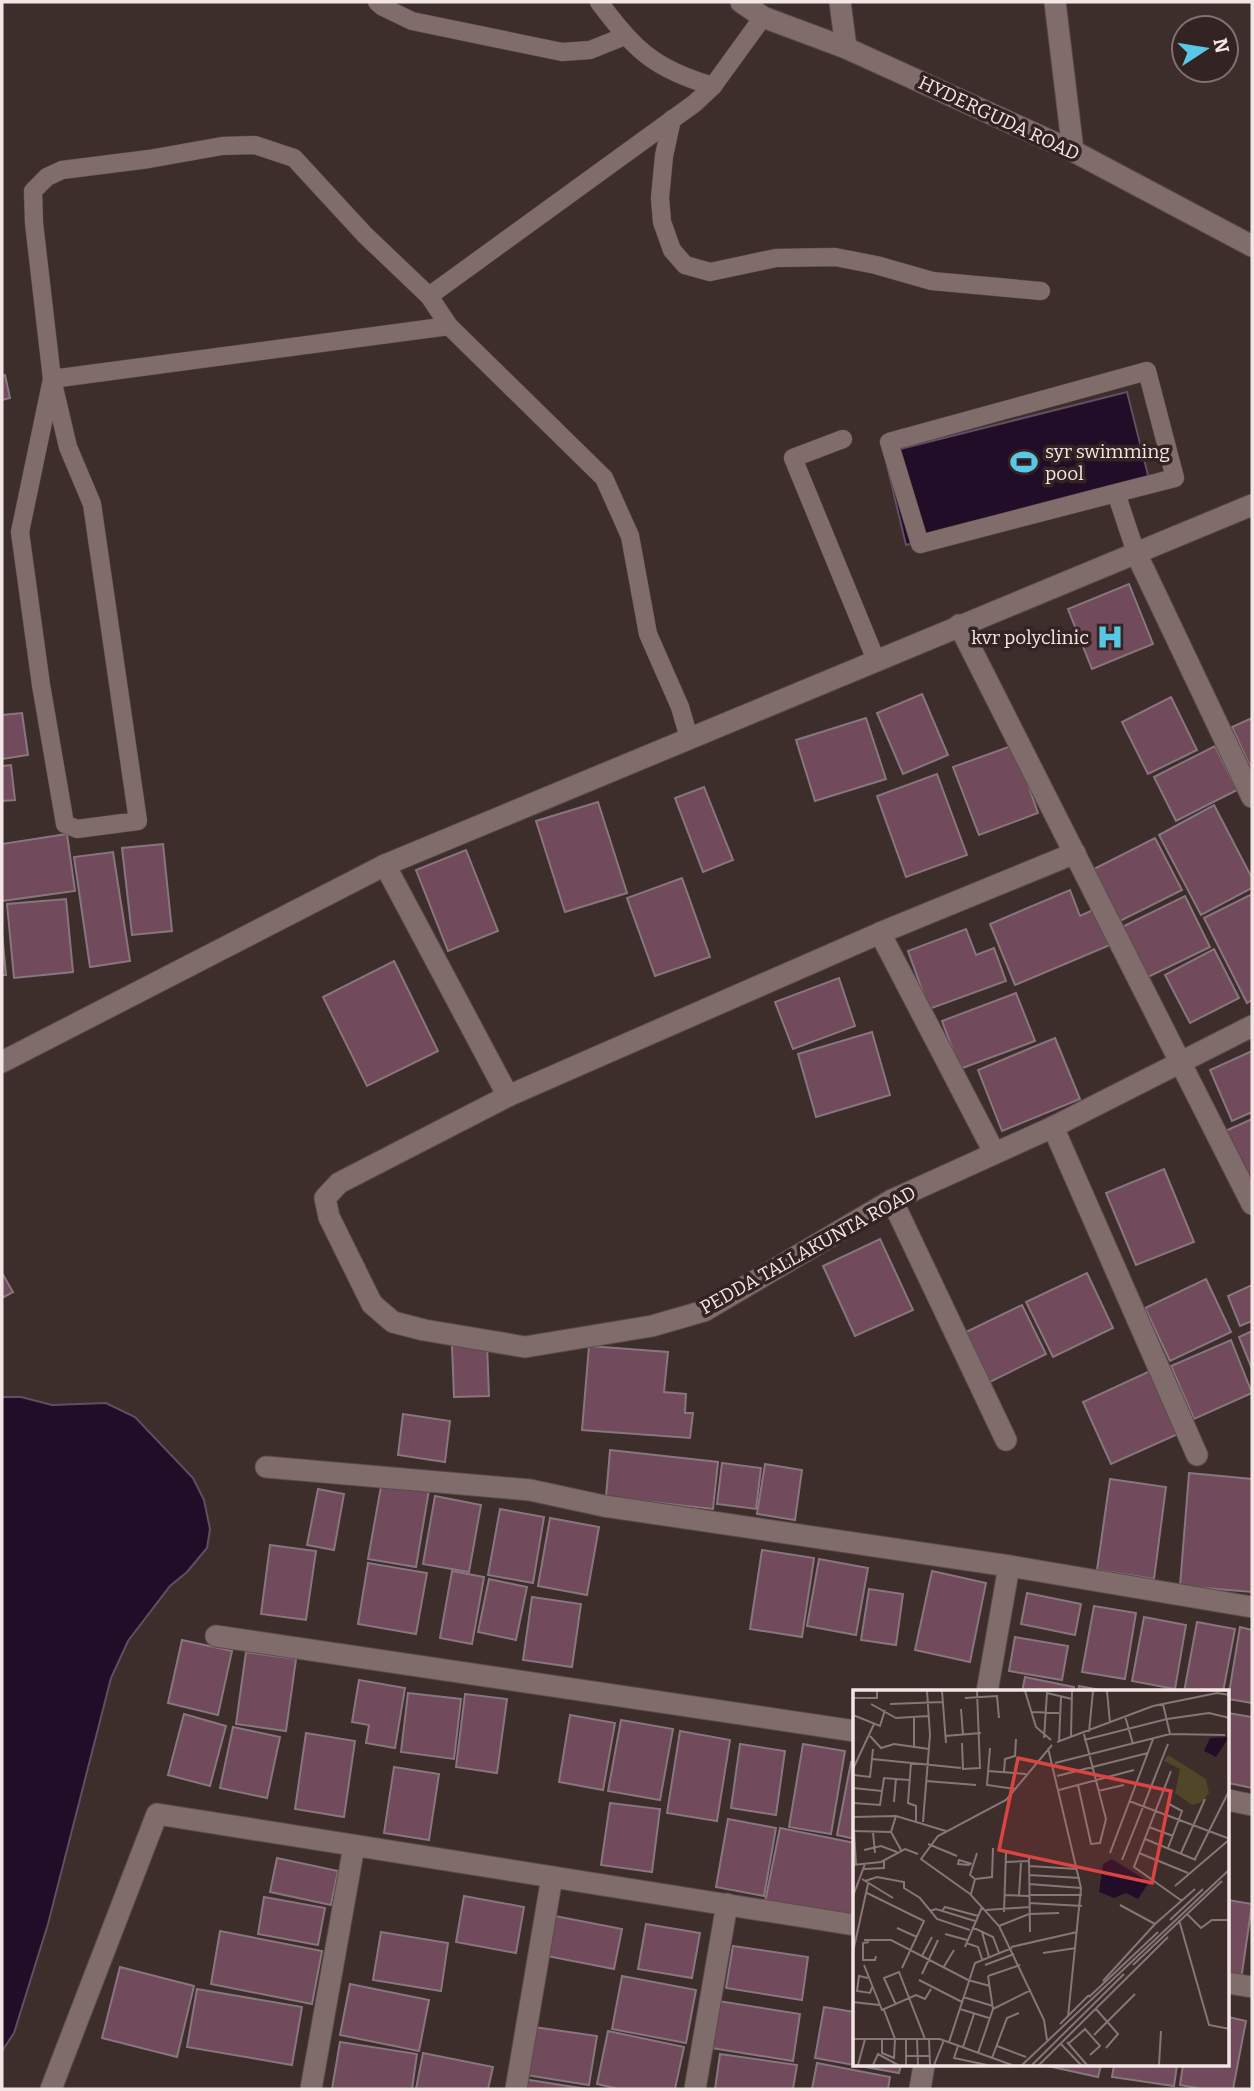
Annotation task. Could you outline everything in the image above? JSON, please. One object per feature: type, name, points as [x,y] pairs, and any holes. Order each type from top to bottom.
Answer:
[{"type":"street","name":"HYDERGUDA ROAD","points":[[741,2],[763,17],[846,48],[1073,151],[1252,246]]},
{"type":"street","points":[[840,2],[846,48]]},
{"type":"street","points":[[1055,2],[1073,151]]},
{"type":"street","points":[[2,1062],[385,865],[1252,505]]},
{"type":"street","points":[[1136,553],[1252,797]]},
{"type":"street","points":[[959,625],[1252,1204]]},
{"type":"street","points":[[385,865],[508,1096],[880,933],[1075,853]]},
{"type":"street","points":[[880,933],[994,1152]]},
{"type":"street","name":"PEDDA TALLAKUNTA ROAD","points":[[508,1096],[339,1183],[325,1198],[329,1217],[372,1304],[393,1322],[525,1347],[652,1326],[704,1311],[892,1200],[1053,1127],[1252,1026]]},
{"type":"street","points":[[1053,1127],[1197,1455]]},
{"type":"street","points":[[892,1200],[1006,1440]]},
{"type":"street","points":[[266,1467],[530,1490],[604,1506],[1009,1566],[1252,1607]]},
{"type":"street","points":[[987,1690],[1009,1566]]},
{"type":"street","points":[[216,1636],[853,1731]]},
{"type":"street","points":[[1230,1800],[1252,1805]]},
{"type":"street","points":[[51,2089],[157,1814],[853,1925]]},
{"type":"street","points":[[311,2089],[354,1846]]},
{"type":"street","points":[[516,2089],[552,1877]]},
{"type":"street","points":[[695,2089],[727,1904]]},
{"type":"street","points":[[1230,1983],[1252,1987]]},
{"type":"street","points":[[920,2089],[924,2066]]},
{"type":"lane","points":[[377,2],[412,21],[562,52],[590,50],[625,36]]},
{"type":"lane","points":[[599,2],[625,36],[653,62],[675,74],[713,86]]},
{"type":"lane","points":[[429,296],[672,119],[713,86],[763,17]]},
{"type":"lane","points":[[672,119],[664,156],[660,198],[662,222],[672,250],[685,265],[710,272],[776,258],[835,257],[932,281],[1041,291]]},
{"type":"lane","points":[[52,379],[20,532],[41,685],[65,824],[77,829],[138,821],[92,504],[68,447],[52,379],[34,223],[33,191],[47,177],[62,170],[222,146],[255,145],[294,158],[365,235],[429,296],[449,326],[604,478],[630,536],[648,634],[680,707],[689,738]]},
{"type":"lane","points":[[52,379],[449,326]]},
{"type":"lane","points":[[1147,370],[1175,478],[1115,493],[920,544],[890,442],[1147,370]]},
{"type":"lane","points":[[843,439],[793,458],[876,660]]},
{"type":"lane","points":[[1115,493],[1136,553]]},
{"type":"shaded area","points":[[1127,392],[1150,483],[906,545],[884,453]]},
{"type":"shaded area","points":[[2,1397],[21,1397],[52,1405],[106,1403],[135,1417],[193,1478],[204,1500],[210,1529],[207,1548],[187,1572],[170,1586],[128,1641],[111,1678],[48,1924],[14,2033],[2,2051]]},
{"type":"building","points":[[5,375],[10,398],[2,400],[2,376]]},
{"type":"building","points":[[1129,584],[1153,644],[1092,669],[1068,609]]},
{"type":"building","points":[[922,694],[948,755],[903,774],[877,713]]},
{"type":"building","points":[[1171,697],[1197,750],[1148,774],[1122,722]]},
{"type":"building","points":[[22,713],[28,755],[2,759],[2,715]]},
{"type":"building","points":[[866,718],[886,779],[815,801],[796,740]]},
{"type":"building","points":[[1252,718],[1252,771],[1232,727]]},
{"type":"building","points":[[1014,745],[1038,813],[979,835],[953,767]]},
{"type":"building","points":[[1215,746],[1237,790],[1176,821],[1154,777]]},
{"type":"building","points":[[11,765],[15,800],[2,801],[2,766]]},
{"type":"building","points":[[937,774],[967,855],[906,877],[877,796]]},
{"type":"building","points":[[704,787],[733,860],[703,872],[675,798]]},
{"type":"building","points":[[598,802],[627,893],[565,912],[536,821]]},
{"type":"building","points":[[1214,805],[1252,878],[1252,888],[1201,915],[1159,835]]},
{"type":"building","points":[[67,834],[75,891],[2,901],[2,844]]},
{"type":"building","points":[[1155,838],[1182,890],[1118,922],[1092,870]]},
{"type":"building","points":[[163,844],[172,931],[132,935],[122,848]]},
{"type":"building","points":[[466,850],[498,931],[448,951],[416,870]]},
{"type":"building","points":[[113,852],[130,961],[90,967],[74,857]]},
{"type":"building","points":[[682,878],[710,957],[655,976],[627,898]]},
{"type":"building","points":[[1070,890],[1080,916],[1095,909],[1110,945],[1015,985],[990,924]]},
{"type":"building","points":[[1252,894],[1252,1000],[1247,1003],[1204,918]]},
{"type":"building","points":[[1185,896],[1210,947],[1144,979],[1120,928]]},
{"type":"building","points":[[66,899],[73,972],[14,978],[7,904]]},
{"type":"building","points":[[966,929],[976,955],[994,948],[1006,981],[929,1009],[908,951]]},
{"type":"building","points":[[2,932],[6,975],[2,975]]},
{"type":"building","points":[[1214,949],[1239,998],[1190,1023],[1165,975]]},
{"type":"building","points":[[394,961],[438,1051],[367,1086],[323,997]]},
{"type":"building","points":[[839,978],[855,1026],[793,1049],[775,1002]]},
{"type":"building","points":[[1016,993],[1035,1041],[960,1069],[942,1021]]},
{"type":"building","points":[[872,1032],[890,1095],[816,1117],[798,1054]]},
{"type":"building","points":[[1055,1038],[1080,1099],[1002,1131],[978,1070]]},
{"type":"building","points":[[1252,1051],[1252,1112],[1232,1121],[1210,1070]]},
{"type":"building","points":[[1252,1119],[1252,1199],[1223,1132]]},
{"type":"building","points":[[1164,1169],[1194,1242],[1136,1265],[1106,1193]]},
{"type":"building","points":[[880,1239],[913,1310],[855,1336],[823,1266]]},
{"type":"building","points":[[2,1273],[13,1292],[2,1298]]},
{"type":"building","points":[[1087,1273],[1113,1328],[1053,1357],[1026,1302]]},
{"type":"building","points":[[1206,1279],[1231,1332],[1170,1361],[1145,1308]]},
{"type":"building","points":[[1252,1285],[1252,1321],[1240,1326],[1228,1296]]},
{"type":"building","points":[[1022,1305],[1046,1354],[990,1382],[966,1332]]},
{"type":"building","points":[[1252,1331],[1252,1369],[1239,1337]]},
{"type":"building","points":[[1231,1340],[1252,1393],[1194,1419],[1171,1366]]},
{"type":"building","points":[[487,1344],[489,1396],[454,1397],[452,1346]]},
{"type":"building","points":[[589,1346],[668,1352],[664,1392],[686,1394],[685,1413],[693,1413],[690,1438],[582,1430]]},
{"type":"building","points":[[1150,1371],[1178,1434],[1111,1464],[1083,1402]]},
{"type":"building","points":[[403,1414],[450,1421],[445,1462],[398,1455]]},
{"type":"building","points":[[610,1450],[718,1462],[713,1509],[606,1497]]},
{"type":"building","points":[[722,1463],[761,1468],[756,1509],[717,1504]]},
{"type":"building","points":[[765,1464],[802,1470],[795,1520],[757,1514]]},
{"type":"building","points":[[1189,1473],[1252,1479],[1252,1592],[1180,1586]]},
{"type":"building","points":[[1110,1479],[1166,1487],[1154,1579],[1097,1570]]},
{"type":"building","points":[[382,1481],[429,1490],[416,1567],[368,1559]]},
{"type":"building","points":[[318,1489],[344,1494],[334,1550],[307,1545]]},
{"type":"building","points":[[435,1496],[481,1505],[469,1572],[423,1564]]},
{"type":"building","points":[[500,1509],[544,1517],[533,1583],[488,1575]]},
{"type":"building","points":[[550,1518],[599,1527],[587,1595],[538,1586]]},
{"type":"building","points":[[270,1545],[316,1551],[306,1620],[261,1614]]},
{"type":"building","points":[[762,1550],[814,1558],[802,1637],[750,1629]]},
{"type":"building","points":[[819,1559],[868,1568],[856,1635],[807,1626]]},
{"type":"building","points":[[368,1563],[427,1573],[416,1634],[358,1624]]},
{"type":"building","points":[[452,1571],[484,1577],[472,1644],[440,1638]]},
{"type":"building","points":[[932,1571],[986,1583],[970,1662],[915,1650]]},
{"type":"building","points":[[489,1579],[527,1587],[516,1640],[478,1632]]},
{"type":"building","points":[[869,1589],[903,1594],[896,1645],[861,1640]]},
{"type":"building","points":[[1027,1593],[1081,1604],[1075,1635],[1021,1624]]},
{"type":"building","points":[[532,1597],[581,1604],[572,1667],[523,1660]]},
{"type":"building","points":[[1094,1606],[1136,1613],[1125,1679],[1082,1672]]},
{"type":"building","points":[[1144,1617],[1186,1625],[1175,1689],[1132,1681]]},
{"type":"building","points":[[1197,1622],[1235,1629],[1223,1690],[1184,1690]]},
{"type":"building","points":[[1240,1627],[1252,1630],[1252,1703],[1230,1699]]},
{"type":"building","points":[[1015,1637],[1068,1646],[1062,1680],[1009,1671]]},
{"type":"building","points":[[182,1640],[232,1651],[218,1715],[168,1703]]},
{"type":"building","points":[[246,1652],[296,1659],[286,1731],[236,1724]]},
{"type":"building","points":[[1025,1677],[1074,1687],[1073,1690],[1022,1690]]},
{"type":"building","points":[[359,1680],[405,1688],[395,1748],[366,1743],[369,1725],[352,1722]]},
{"type":"building","points":[[1079,1686],[1100,1690],[1078,1690]]},
{"type":"building","points":[[408,1693],[461,1699],[454,1759],[401,1752]]},
{"type":"building","points":[[465,1694],[507,1699],[497,1773],[456,1767]]},
{"type":"building","points":[[1230,1713],[1252,1717],[1252,1788],[1230,1783]]},
{"type":"building","points":[[184,1714],[226,1726],[210,1786],[168,1775]]},
{"type":"building","points":[[570,1715],[615,1723],[603,1790],[559,1782]]},
{"type":"building","points":[[621,1720],[673,1729],[660,1800],[608,1791]]},
{"type":"building","points":[[233,1727],[280,1737],[267,1798],[220,1788]]},
{"type":"building","points":[[680,1731],[730,1740],[717,1821],[667,1813]]},
{"type":"building","points":[[306,1733],[355,1741],[344,1817],[295,1809]]},
{"type":"building","points":[[740,1744],[785,1751],[776,1815],[731,1808]]},
{"type":"building","points":[[803,1744],[845,1751],[831,1834],[789,1827]]},
{"type":"building","points":[[851,1762],[853,1839],[837,1835]]},
{"type":"building","points":[[394,1767],[439,1774],[429,1840],[384,1833]]},
{"type":"building","points":[[610,1803],[660,1809],[652,1872],[601,1865]]},
{"type":"building","points":[[728,1819],[776,1828],[764,1896],[716,1887]]},
{"type":"building","points":[[780,1828],[853,1843],[853,1925],[764,1907]]},
{"type":"building","points":[[277,1858],[338,1871],[331,1905],[270,1892]]},
{"type":"building","points":[[464,1896],[524,1907],[516,1953],[456,1942]]},
{"type":"building","points":[[264,1897],[325,1908],[318,1945],[258,1934]]},
{"type":"building","points":[[1230,1900],[1252,1904],[1241,1980],[1230,1977]]},
{"type":"building","points":[[555,1916],[622,1929],[614,1969],[547,1956]]},
{"type":"building","points":[[646,1924],[700,1933],[692,1978],[638,1969]]},
{"type":"building","points":[[220,1931],[322,1951],[312,2004],[211,1984]]},
{"type":"building","points":[[381,1932],[448,1943],[441,1991],[373,1980]]},
{"type":"building","points":[[733,1946],[808,1957],[802,2000],[726,1988]]},
{"type":"building","points":[[120,1967],[194,1986],[177,2057],[102,2038]]},
{"type":"building","points":[[622,1976],[696,1990],[686,2043],[612,2029]]},
{"type":"building","points":[[350,1984],[429,2000],[419,2051],[340,2035]]},
{"type":"building","points":[[197,1989],[302,2007],[292,2065],[187,2047]]},
{"type":"building","points":[[712,2000],[800,2014],[793,2061],[705,2047]]},
{"type":"building","points":[[824,2007],[853,2012],[853,2065],[815,2058]]},
{"type":"building","points":[[1230,2017],[1246,2021],[1233,2089],[1202,2089],[1180,2085],[1183,2066],[1230,2066]]},
{"type":"building","points":[[534,2027],[597,2036],[589,2085],[526,2075]]},
{"type":"building","points":[[608,2031],[684,2047],[675,2089],[619,2089],[597,2084]]},
{"type":"building","points":[[340,2042],[417,2054],[412,2089],[332,2089]]},
{"type":"building","points":[[423,2053],[493,2067],[488,2089],[416,2089]]},
{"type":"building","points":[[720,2054],[797,2065],[793,2089],[715,2089]]},
{"type":"building","points":[[817,2063],[890,2077],[888,2089],[812,2089]]},
{"type":"building","points":[[860,2066],[901,2066],[899,2073]]},
{"type":"building","points":[[1048,2066],[1101,2066],[1098,2077]]},
{"type":"building","points":[[1114,2066],[1177,2066],[1174,2086],[1112,2077]]},
{"type":"building","points":[[523,2079],[587,2089],[521,2089]]},
{"type":"place","name":"syr swimming pool","points":[[1024,462]]},
{"type":"place","name":"kvr polyclinic","points":[[1110,637]]}]
